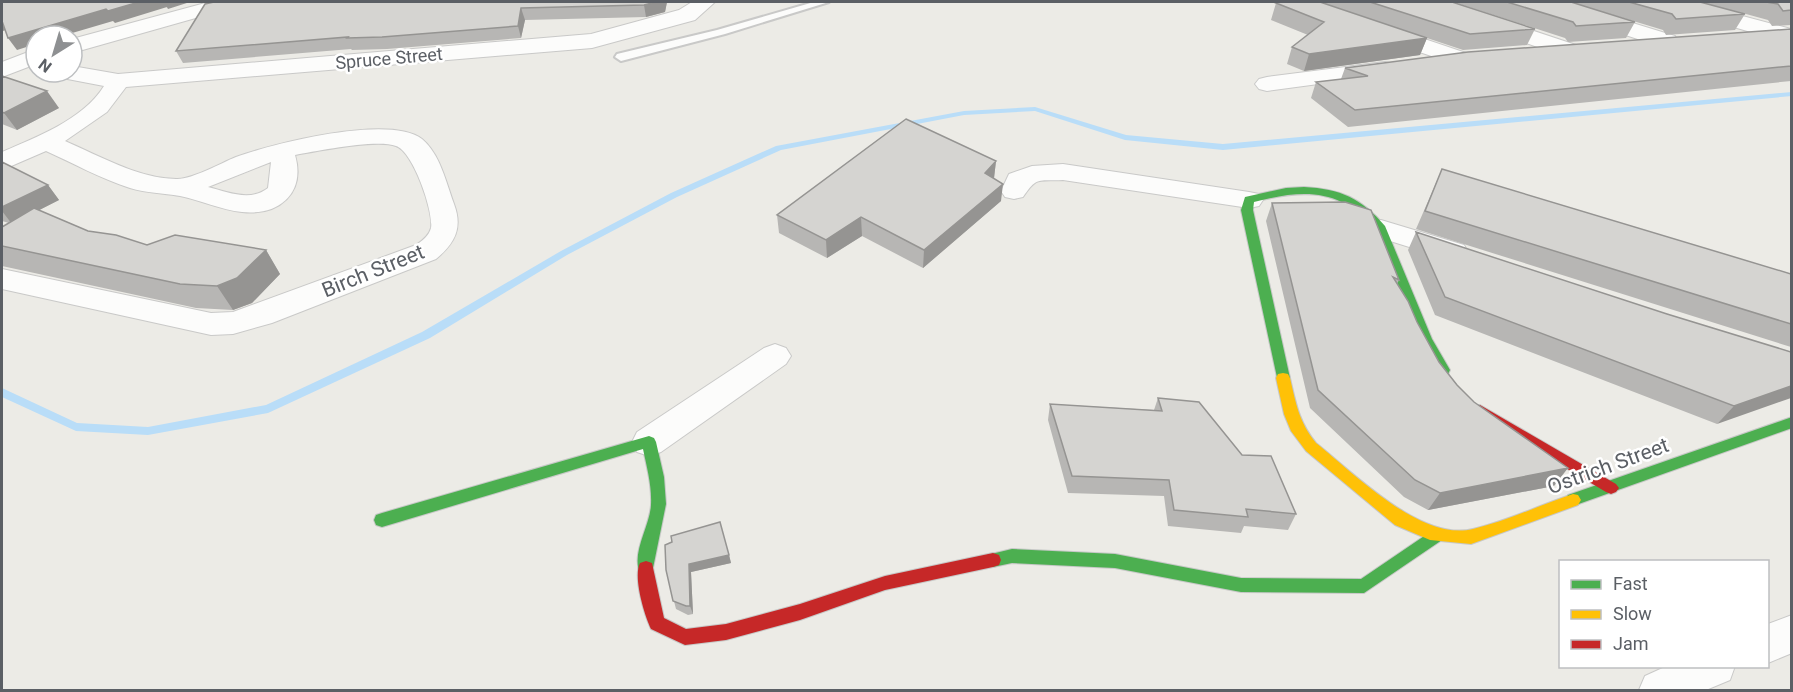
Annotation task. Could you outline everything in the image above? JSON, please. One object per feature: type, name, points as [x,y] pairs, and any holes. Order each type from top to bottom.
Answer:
[{"type":"street","points":[[84,43],[231,2]]},
{"type":"street","name":"Spruce Street","points":[[84,75],[118,81],[592,41],[687,15],[705,2]]},
{"type":"street","points":[[1428,2],[1590,48]]},
{"type":"street","points":[[1544,2],[1666,41]]},
{"type":"street","points":[[1668,2],[1787,34]]},
{"type":"street","points":[[1713,39],[1787,34]]},
{"type":"street","points":[[1327,77],[1370,39],[1461,58]]},
{"type":"street","points":[[1508,55],[1690,40]]},
{"type":"street","points":[[1267,84],[1461,58],[1485,57]]},
{"type":"street","points":[[2,162],[44,141],[93,112],[114,92],[118,81]]},
{"type":"street","name":"Birch Street","points":[[2,279],[212,324],[233,323],[261,315],[417,256],[440,241],[446,229],[445,216],[425,162],[418,150],[405,140],[385,137],[363,138],[281,150],[181,188]]},
{"type":"street","points":[[44,141],[138,182],[181,188],[242,204],[258,204],[272,199],[281,191],[285,165],[281,150]]},
{"type":"street","points":[[1014,191],[1018,180],[1032,174],[1063,172],[1249,200],[1299,191],[1339,194],[1368,209],[1376,218],[1425,339],[1449,378]]},
{"type":"street","name":"Ostrich Street","points":[[1249,200],[1247,210],[1291,414],[1298,431],[1311,447],[1401,520],[1436,535],[1471,537],[1791,422]]},
{"type":"street","points":[[1381,229],[1483,262]]},
{"type":"street","points":[[382,520],[649,442],[775,356]]},
{"type":"street","points":[[1468,400],[1485,413],[1611,488]]},
{"type":"street","points":[[649,442],[657,478],[658,512],[645,558],[649,595],[657,623],[685,637],[726,632],[800,612],[885,583],[1012,556],[1115,561],[1241,585],[1364,586],[1436,535]]},
{"type":"street","points":[[1769,643],[1791,633]]},
{"type":"street","points":[[1660,690],[1710,668]]},
{"type":"lane","points":[[621,57],[732,29],[824,2]]},
{"type":"building","points":[[2,2],[139,2],[55,24],[24,24],[24,33],[8,38],[2,21]]},
{"type":"building","points":[[214,2],[656,2],[644,5],[521,8],[518,26],[176,51],[205,4]]},
{"type":"building","points":[[1320,2],[1427,38],[1309,54],[1292,47],[1324,22],[1276,3]]},
{"type":"building","points":[[1370,2],[1452,2],[1535,29],[1470,34]]},
{"type":"building","points":[[1507,2],[1571,2],[1635,22],[1576,26],[1573,22]]},
{"type":"building","points":[[1629,2],[1700,2],[1745,14],[1676,19],[1672,14]]},
{"type":"building","points":[[1766,2],[1791,2],[1791,10],[1783,11],[1778,4]]},
{"type":"building","points":[[1791,29],[1791,66],[1355,110],[1316,82],[1368,76],[1345,68],[1468,52]]},
{"type":"building","points":[[2,76],[47,91],[4,113],[2,112]]},
{"type":"building","points":[[906,119],[996,161],[985,173],[1003,184],[924,250],[861,217],[826,240],[777,215]]},
{"type":"building","points":[[2,162],[48,185],[2,207]]},
{"type":"building","points":[[1442,169],[1791,274],[1791,324],[1425,211]]},
{"type":"building","points":[[1345,202],[1371,210],[1399,280],[1393,277],[1439,362],[1457,385],[1474,402],[1568,468],[1440,493],[1415,480],[1318,390],[1272,203]]},
{"type":"building","points":[[34,208],[88,231],[116,235],[147,245],[175,235],[266,250],[237,278],[217,286],[180,284],[2,246],[2,227]]},
{"type":"building","points":[[1416,232],[1791,352],[1791,386],[1734,406],[1445,297]]},
{"type":"building","points":[[1158,398],[1199,402],[1242,455],[1271,456],[1296,514],[1246,509],[1248,517],[1174,510],[1169,480],[1072,476],[1050,404],[1162,411]]},
{"type":"building","points":[[720,522],[729,555],[689,564],[690,606],[673,601],[666,570],[665,545],[672,542],[671,536]]},
{"type":"waterway","points":[[2,392],[76,427],[148,431],[268,409],[426,335],[564,253],[674,195],[779,148],[964,113],[1035,109],[1125,137],[1223,147],[1792,94]]},
{"type":"traffic: fast","points":[[1283,378],[1247,210],[1249,200],[1304,190],[1338,195],[1354,203],[1381,229],[1425,339],[1443,370]]},
{"type":"traffic: fast","points":[[1573,500],[1792,422]]},
{"type":"traffic: fast","points":[[382,520],[649,442],[659,504],[647,554],[646,568]]},
{"type":"traffic: fast","points":[[993,560],[1012,556],[1115,561],[1241,585],[1364,586],[1436,535]]},
{"type":"traffic: slow","points":[[1283,378],[1291,414],[1298,431],[1311,447],[1401,520],[1436,535],[1471,537],[1573,500]]},
{"type":"traffic: jam","points":[[1480,410],[1611,488]]},
{"type":"traffic: jam","points":[[646,568],[649,595],[657,623],[685,637],[726,632],[800,612],[885,583],[993,560]]}]
